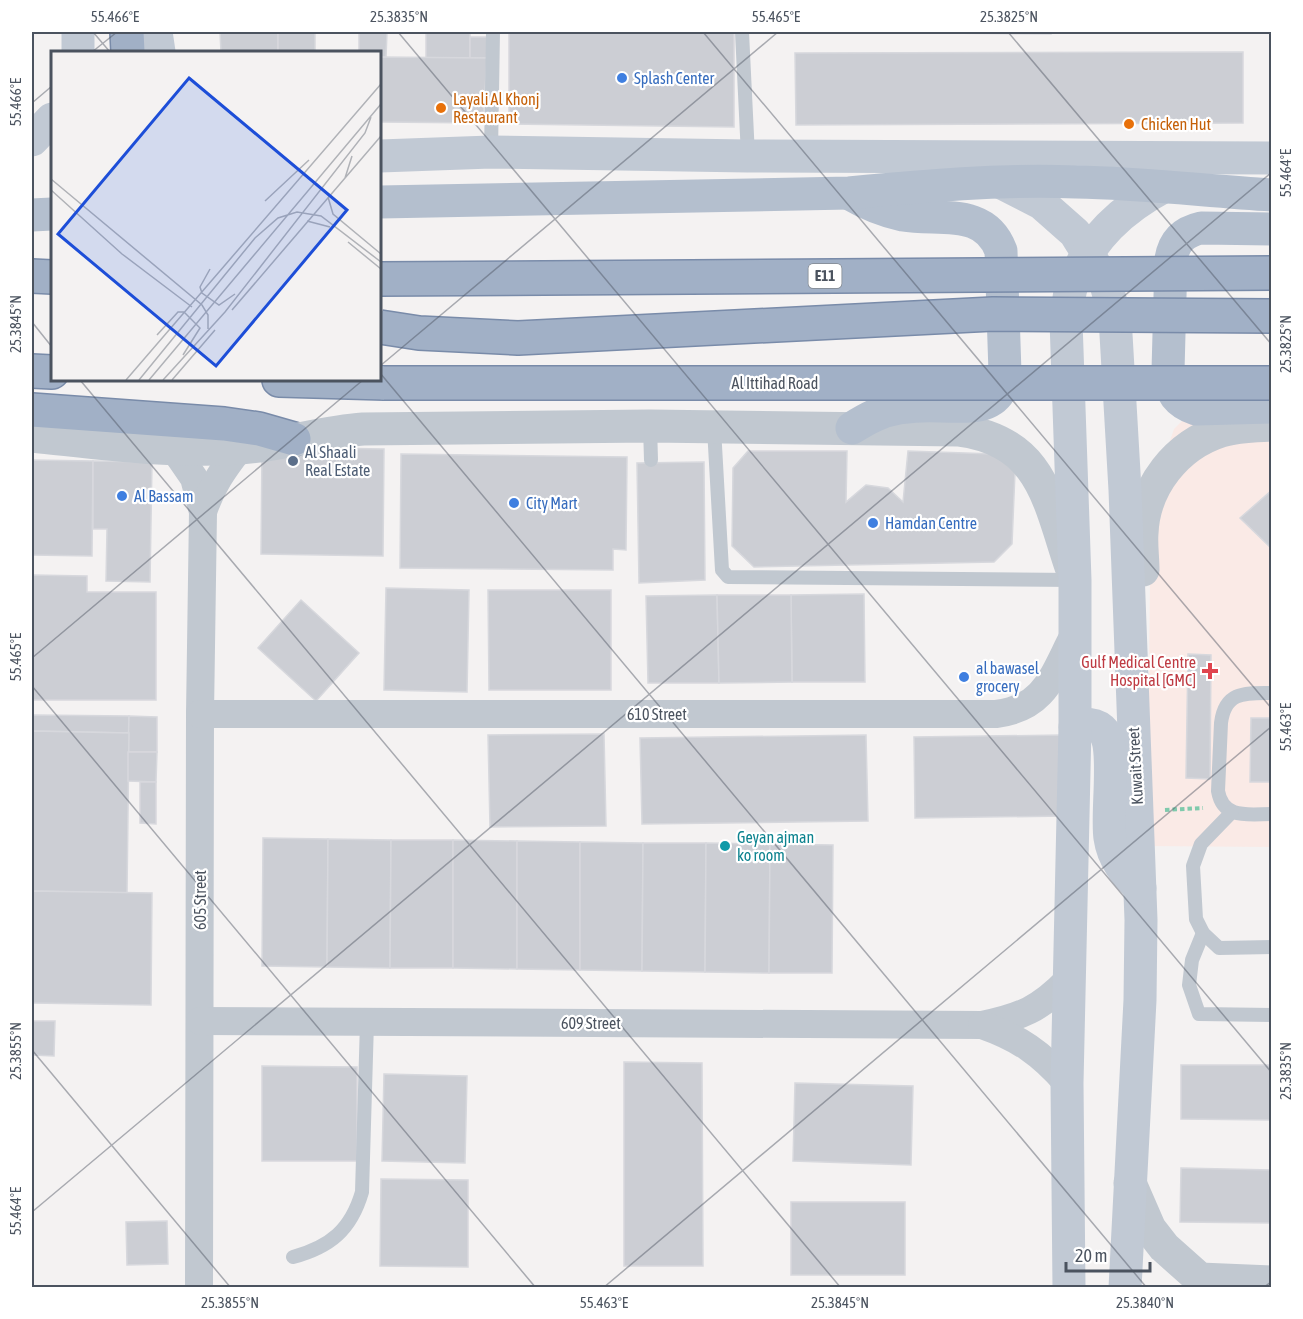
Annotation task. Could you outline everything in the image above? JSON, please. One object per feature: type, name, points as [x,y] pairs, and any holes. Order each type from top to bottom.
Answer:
[{"type":"highway","points":[[127,32],[128,51]]},
{"type":"highway","name":"E11","points":[[381,279],[1272,273]]},
{"type":"highway","points":[[32,276],[51,277]]},
{"type":"highway","points":[[381,327],[419,333],[518,338],[993,314],[1272,316]]},
{"type":"highway","points":[[32,371],[51,372]]},
{"type":"highway","name":"Al Ittihad Road","points":[[314,381],[384,383],[1272,383]]},
{"type":"highway","points":[[32,410],[224,424],[259,429],[294,439]]},
{"type":"main road","points":[[78,32],[78,51]]},
{"type":"main road","points":[[156,32],[159,51]]},
{"type":"main road","points":[[32,140],[51,120]]},
{"type":"main road","points":[[381,156],[491,152],[748,156],[1272,158]]},
{"type":"main road","points":[[32,156],[51,155]]},
{"type":"main road","points":[[384,200],[849,193],[1000,182],[1076,182],[1165,186],[1272,195]]},
{"type":"main road","name":"Kuwait Street","points":[[1000,182],[1041,203],[1075,233],[1106,280],[1115,317],[1125,490],[1140,888],[1140,1000],[1125,1287]]},
{"type":"main road","points":[[1064,1283],[1075,580],[1066,321],[1072,287],[1088,251],[1104,229],[1122,212],[1165,186]]},
{"type":"main road","points":[[849,193],[874,206],[902,215],[968,220],[986,227],[993,234],[1001,251],[1005,374],[1000,392],[985,404],[975,406],[920,405],[896,408],[876,413],[852,428]]},
{"type":"main road","points":[[32,215],[51,214]]},
{"type":"main road","points":[[1272,229],[1201,228],[1192,230],[1177,241],[1171,259],[1168,371],[1175,396],[1196,409],[1272,407]]},
{"type":"main road","points":[[1074,727],[1089,724],[1097,726],[1107,738],[1110,756],[1110,838],[1124,872],[1140,888]]},
{"type":"street","points":[[1134,748],[1145,672],[1146,633],[1142,533],[1150,496],[1169,465],[1194,444],[1224,430],[1272,425]]},
{"type":"street","points":[[32,436],[174,449],[240,448],[338,431],[363,429],[650,426],[972,432],[998,440],[1013,449],[1038,476],[1046,493],[1075,580]]},
{"type":"street","name":"605 Street","points":[[203,512],[222,471],[240,448]]},
{"type":"street","name":"605 Street","points":[[174,449],[194,478],[203,512],[200,714],[199,1287]]},
{"type":"street","name":"610 Street","points":[[200,714],[996,714],[1012,712],[1027,706],[1040,696],[1074,635]]},
{"type":"street","name":"609 Street","points":[[200,1021],[982,1025],[1029,1012],[1050,999],[1068,980]]},
{"type":"street","name":"609 Street","points":[[982,1025],[1029,1046],[1050,1063],[1067,1083]]},
{"type":"street","points":[[1130,1184],[1150,1229],[1164,1247],[1200,1279]]},
{"type":"street","points":[[1166,1287],[1176,1280],[1188,1278],[1272,1282]]},
{"type":"lane","points":[[491,152],[493,32]]},
{"type":"lane","points":[[742,32],[748,156]]},
{"type":"lane","points":[[650,426],[651,460]]},
{"type":"lane","points":[[714,428],[722,570],[728,577],[1075,580]]},
{"type":"lane","points":[[1272,693],[1246,693],[1227,702],[1222,712],[1218,791],[1220,800],[1228,810],[1272,814]]},
{"type":"lane","points":[[1228,810],[1202,844],[1193,866],[1196,919],[1203,933],[1219,948],[1272,947]]},
{"type":"lane","points":[[1203,933],[1192,960],[1190,985],[1199,1014],[1272,1015]]},
{"type":"lane","points":[[293,1257],[324,1246],[338,1236],[357,1209],[362,1192],[368,1022]]},
{"type":"path","points":[[1138,812],[1228,810]]},
{"type":"shaded area","name":"Gulf Medical Centre Hospital [GMC]","points":[[1271,371],[1271,847],[1147,846],[1151,496],[1174,429],[1201,402]]},
{"type":"building","points":[[220,32],[278,32],[278,51],[221,51]]},
{"type":"building","points":[[278,32],[315,32],[315,51],[278,51]]},
{"type":"building","points":[[359,32],[387,32],[386,57],[381,57],[381,51],[359,51]]},
{"type":"building","points":[[426,32],[470,32],[470,58],[426,58]]},
{"type":"building","name":"Splash Center","points":[[509,32],[734,32],[734,127],[509,124]]},
{"type":"building","points":[[821,32],[1051,32],[1051,34]]},
{"type":"building","points":[[470,37],[488,37],[487,58],[470,58]]},
{"type":"building","points":[[1243,52],[1243,123],[796,125],[795,53]]},
{"type":"building","points":[[381,57],[487,58],[483,123],[381,122]]},
{"type":"building","points":[[262,447],[384,449],[383,556],[261,554]]},
{"type":"building","name":"Hamdan Centre","points":[[748,451],[847,451],[846,502],[866,485],[888,488],[903,502],[908,451],[994,454],[1015,472],[1012,544],[994,562],[754,567],[732,546],[733,468]]},
{"type":"building","name":"City Mart","points":[[401,454],[627,457],[626,550],[613,549],[613,570],[400,568]]},
{"type":"building","points":[[32,460],[93,461],[92,556],[32,555]]},
{"type":"building","name":"Al Bassam","points":[[93,461],[152,462],[150,582],[106,581],[107,529],[93,529]]},
{"type":"building","points":[[704,462],[705,580],[639,583],[637,463]]},
{"type":"building","points":[[1272,490],[1272,549],[1240,518]]},
{"type":"building","points":[[32,575],[87,576],[87,592],[156,592],[156,700],[32,700]]},
{"type":"building","points":[[386,588],[469,590],[467,692],[384,690]]},
{"type":"building","points":[[488,590],[611,590],[611,690],[489,690]]},
{"type":"building","points":[[864,594],[865,682],[792,682],[791,595]]},
{"type":"building","points":[[717,595],[719,683],[648,683],[646,596]]},
{"type":"building","points":[[717,595],[791,595],[792,682],[719,683]]},
{"type":"building","points":[[301,600],[359,653],[316,701],[258,648]]},
{"type":"building","points":[[1188,654],[1211,655],[1210,779],[1186,778]]},
{"type":"building","points":[[32,715],[129,716],[129,733],[32,731]]},
{"type":"building","points":[[129,716],[157,717],[157,752],[128,752]]},
{"type":"building","points":[[1251,718],[1272,718],[1272,782],[1250,782]]},
{"type":"building","points":[[32,731],[129,733],[127,893],[32,891]]},
{"type":"building","points":[[604,734],[606,826],[490,827],[488,735]]},
{"type":"building","points":[[866,735],[868,821],[642,824],[640,738]]},
{"type":"building","points":[[1063,735],[1064,816],[915,818],[914,737]]},
{"type":"building","points":[[128,752],[157,752],[156,782],[128,781]]},
{"type":"building","points":[[140,782],[156,782],[156,824],[140,823]]},
{"type":"building","points":[[263,838],[328,839],[327,967],[262,966]]},
{"type":"building","points":[[328,839],[391,840],[390,968],[327,967]]},
{"type":"building","points":[[391,840],[453,840],[453,968],[390,968]]},
{"type":"building","points":[[453,840],[517,841],[517,969],[453,968]]},
{"type":"building","points":[[517,841],[580,842],[580,970],[517,969]]},
{"type":"building","points":[[580,842],[643,843],[642,971],[580,970]]},
{"type":"building","points":[[643,843],[706,843],[705,972],[642,971]]},
{"type":"building","points":[[706,843],[770,844],[769,973],[705,972]]},
{"type":"building","points":[[770,844],[833,845],[832,973],[769,973]]},
{"type":"building","points":[[32,891],[152,893],[151,1005],[32,1003]]},
{"type":"building","points":[[32,1021],[55,1021],[54,1056],[32,1055]]},
{"type":"building","points":[[624,1062],[702,1063],[703,1266],[624,1266]]},
{"type":"building","points":[[1181,1065],[1272,1065],[1272,1120],[1181,1119]]},
{"type":"building","points":[[262,1066],[357,1067],[357,1161],[262,1161]]},
{"type":"building","points":[[384,1074],[467,1076],[465,1163],[382,1161]]},
{"type":"building","points":[[795,1083],[913,1086],[911,1165],[793,1161]]},
{"type":"building","points":[[1181,1168],[1272,1170],[1272,1223],[1180,1222]]},
{"type":"building","points":[[381,1179],[468,1180],[468,1267],[380,1266]]},
{"type":"building","points":[[791,1202],[905,1202],[905,1275],[791,1275]]},
{"type":"building","points":[[167,1221],[168,1264],[127,1265],[126,1222]]},
{"type":"place","name":"Splash Center","points":[[622,78]]},
{"type":"place","name":"Layali Al Khonj Restaurant","points":[[441,108]]},
{"type":"place","name":"Chicken Hut","points":[[1129,124]]},
{"type":"place","name":"Al Shaali Real Estate","points":[[293,461]]},
{"type":"place","name":"Al Bassam","points":[[122,496]]},
{"type":"place","name":"City Mart","points":[[514,503]]},
{"type":"place","name":"Hamdan Centre","points":[[873,523]]},
{"type":"place","name":"Gulf Medical Centre Hospital [GMC]","points":[[1210,671]]},
{"type":"place","name":"al bawasel grocery","points":[[964,677]]},
{"type":"place","name":"Geyan ajman ko room","points":[[725,846]]}]
